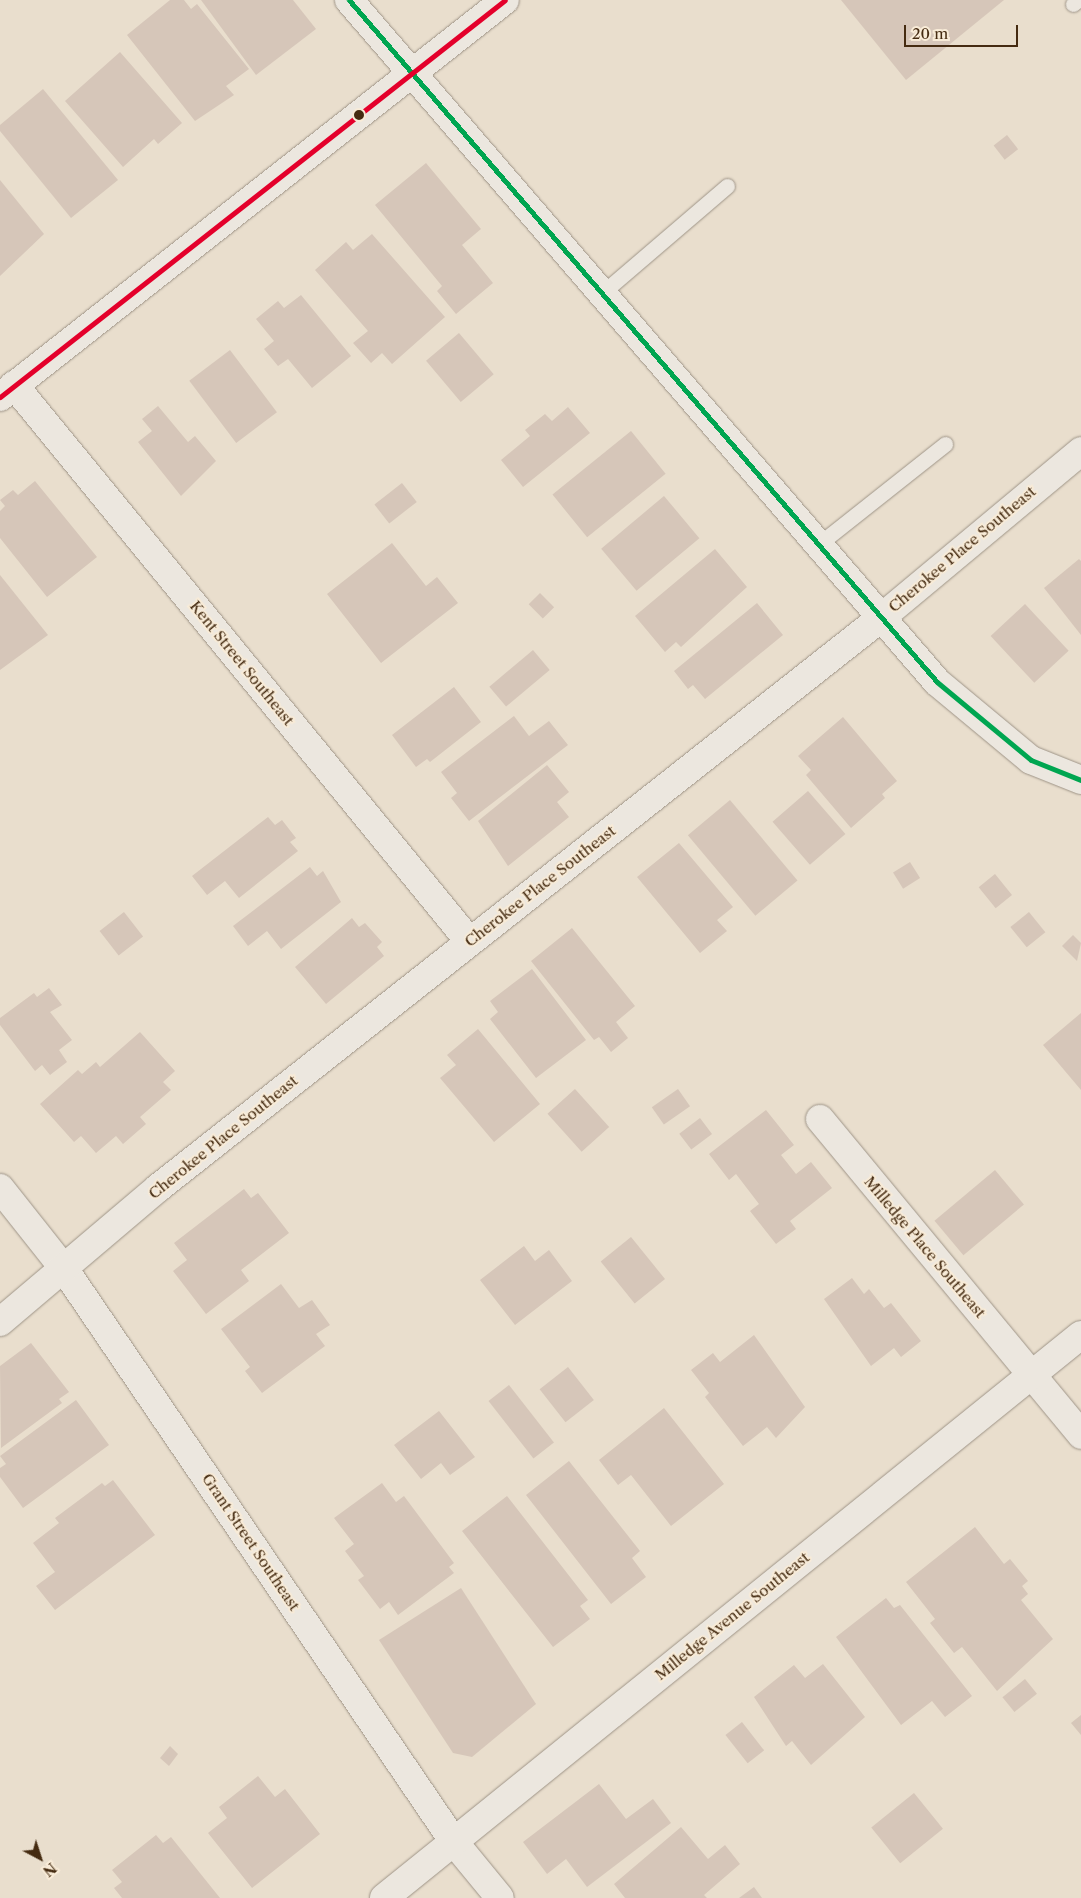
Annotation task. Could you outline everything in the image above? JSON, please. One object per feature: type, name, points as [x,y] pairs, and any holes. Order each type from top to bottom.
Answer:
[{"type":"street","points":[[349,0],[411,76],[938,682],[1031,760],[1081,780]]},
{"type":"street","points":[[7,391],[411,76],[505,0]]},
{"type":"street","name":"Kent Street Southeast","points":[[7,391],[469,941]]},
{"type":"street","name":"Cherokee Place Southeast","points":[[0,1322],[66,1270],[158,1188],[882,617],[1081,451]]},
{"type":"street","name":"Milledge Place Southeast","points":[[820,1119],[1081,1435]]},
{"type":"street","name":"Grant Street Southeast","points":[[0,1188],[66,1270],[454,1842],[500,1898]]},
{"type":"street","name":"Milledge Avenue Southeast","points":[[384,1898],[1081,1335]]},
{"type":"lane","points":[[601,294],[727,186]]},
{"type":"lane","points":[[819,544],[945,444]]},
{"type":"building","points":[[170,0],[184,0],[191,9],[197,4],[249,69],[226,86],[234,95],[195,121],[127,35]]},
{"type":"building","points":[[201,0],[293,0],[316,29],[256,75]]},
{"type":"building","points":[[841,0],[1004,0],[906,80]]},
{"type":"building","points":[[120,52],[182,123],[158,144],[154,139],[123,167],[65,101]]},
{"type":"building","points":[[43,89],[118,180],[71,218],[0,131],[0,125]]},
{"type":"building","points":[[1007,135],[1018,149],[1005,160],[994,145]]},
{"type":"building","points":[[426,163],[481,229],[462,245],[493,283],[456,314],[437,291],[442,286],[375,205]]},
{"type":"building","points":[[0,180],[44,234],[0,276]]},
{"type":"building","points":[[372,234],[445,317],[392,364],[382,353],[371,363],[353,343],[368,331],[315,270],[346,242],[353,250]]},
{"type":"building","points":[[301,295],[351,356],[312,388],[288,359],[278,366],[264,349],[274,341],[256,319],[278,301],[284,308]]},
{"type":"building","points":[[459,333],[494,374],[461,402],[426,361]]},
{"type":"building","points":[[230,350],[277,412],[236,443],[189,381]]},
{"type":"building","points":[[158,406],[188,442],[195,436],[216,461],[181,496],[138,442],[152,431],[142,419]]},
{"type":"building","points":[[568,407],[590,433],[523,487],[501,460],[530,436],[525,430],[545,414],[552,421]]},
{"type":"building","points":[[631,431],[666,474],[587,537],[553,495]]},
{"type":"building","points":[[35,481],[97,557],[47,597],[0,538],[0,511],[5,506],[0,500],[13,490],[18,495]]},
{"type":"building","points":[[402,483],[417,502],[389,523],[374,505]]},
{"type":"building","points":[[664,496],[699,538],[637,591],[601,549]]},
{"type":"building","points":[[392,543],[426,586],[437,577],[458,603],[381,663],[327,594]]},
{"type":"building","points":[[715,549],[747,587],[681,647],[676,642],[665,652],[635,616]]},
{"type":"building","points":[[1079,559],[1081,561],[1081,635],[1044,588]]},
{"type":"building","points":[[0,575],[48,635],[0,670]]},
{"type":"building","points":[[540,593],[554,607],[543,618],[529,604]]},
{"type":"building","points":[[757,603],[783,635],[705,699],[693,685],[688,689],[674,671]]},
{"type":"building","points":[[1025,604],[1069,651],[1034,683],[991,636]]},
{"type":"building","points":[[533,650],[550,670],[506,707],[489,687]]},
{"type":"building","points":[[454,687],[481,722],[430,762],[427,759],[416,767],[392,735]]},
{"type":"building","points":[[514,716],[529,736],[549,721],[568,745],[469,821],[451,798],[457,793],[441,772]]},
{"type":"building","points":[[843,717],[897,781],[882,794],[885,798],[851,828],[806,775],[811,770],[798,756]]},
{"type":"building","points":[[547,765],[569,792],[557,802],[569,817],[508,866],[478,821]]},
{"type":"building","points":[[808,791],[845,834],[810,865],[773,822]]},
{"type":"building","points":[[730,800],[797,880],[755,916],[688,835]]},
{"type":"building","points":[[268,817],[275,825],[282,820],[296,838],[290,842],[298,851],[239,898],[225,881],[207,895],[192,876]]},
{"type":"building","points":[[679,843],[733,907],[717,920],[727,931],[700,953],[637,877]]},
{"type":"building","points":[[910,862],[920,878],[903,889],[893,873]]},
{"type":"building","points":[[310,867],[317,876],[323,871],[341,902],[281,949],[267,931],[248,946],[233,926]]},
{"type":"building","points":[[995,874],[1012,895],[996,908],[979,887]]},
{"type":"building","points":[[124,912],[143,936],[119,956],[100,931]]},
{"type":"building","points":[[1029,912],[1045,932],[1027,947],[1010,927]]},
{"type":"building","points":[[352,918],[359,927],[365,923],[382,942],[377,947],[384,956],[326,1004],[295,967]]},
{"type":"building","points":[[572,928],[635,1006],[616,1022],[628,1038],[611,1052],[599,1037],[594,1040],[531,961]]},
{"type":"building","points":[[1073,935],[1081,943],[1077,961],[1062,946]]},
{"type":"building","points":[[532,969],[586,1040],[536,1078],[490,1019],[498,1012],[490,1001]]},
{"type":"building","points":[[49,988],[62,1005],[50,1012],[72,1040],[59,1050],[67,1062],[50,1075],[42,1065],[35,1071],[0,1025],[0,1018],[34,993],[37,997]]},
{"type":"building","points":[[1081,1013],[1081,1090],[1043,1045]]},
{"type":"building","points":[[478,1029],[540,1104],[494,1142],[440,1078],[456,1065],[447,1055]]},
{"type":"building","points":[[140,1032],[175,1071],[163,1082],[171,1090],[140,1117],[146,1124],[123,1144],[116,1136],[96,1153],[81,1136],[74,1142],[40,1104],[78,1070],[82,1074],[96,1062],[100,1067]]},
{"type":"building","points":[[575,1089],[609,1127],[582,1152],[548,1114]]},
{"type":"building","points":[[678,1089],[690,1106],[664,1125],[652,1107]]},
{"type":"building","points":[[766,1110],[794,1145],[781,1155],[796,1174],[811,1162],[832,1188],[790,1221],[796,1229],[776,1244],[750,1211],[759,1204],[736,1174],[729,1180],[709,1154]]},
{"type":"building","points":[[700,1118],[712,1134],[691,1150],[679,1134]]},
{"type":"building","points":[[995,1170],[1024,1204],[963,1255],[934,1221]]},
{"type":"building","points":[[244,1189],[251,1198],[258,1193],[289,1233],[241,1270],[249,1281],[206,1314],[173,1271],[187,1260],[174,1243]]},
{"type":"building","points":[[631,1237],[665,1279],[635,1304],[601,1262]]},
{"type":"building","points":[[524,1246],[535,1261],[549,1250],[572,1281],[515,1325],[480,1280]]},
{"type":"building","points":[[852,1278],[864,1294],[869,1289],[884,1308],[891,1303],[921,1341],[901,1357],[894,1348],[871,1366],[824,1299]]},
{"type":"building","points":[[281,1284],[299,1308],[312,1300],[330,1325],[316,1334],[325,1346],[262,1393],[245,1371],[250,1367],[221,1329]]},
{"type":"building","points":[[754,1335],[805,1407],[776,1438],[767,1427],[743,1446],[705,1397],[709,1393],[691,1370],[713,1353],[720,1362]]},
{"type":"building","points":[[31,1343],[69,1392],[59,1399],[62,1403],[1,1448],[0,1366]]},
{"type":"building","points":[[568,1367],[594,1400],[565,1422],[540,1389]]},
{"type":"building","points":[[509,1385],[554,1443],[533,1459],[489,1401]]},
{"type":"building","points":[[76,1400],[109,1445],[23,1508],[0,1477],[0,1468],[6,1464],[0,1456]]},
{"type":"building","points":[[664,1408],[724,1484],[671,1526],[631,1475],[618,1485],[599,1460]]},
{"type":"building","points":[[439,1411],[475,1457],[450,1475],[441,1463],[421,1479],[394,1445]]},
{"type":"building","points":[[569,1461],[640,1551],[632,1558],[646,1577],[611,1604],[526,1495]]},
{"type":"building","points":[[113,1480],[155,1535],[55,1610],[36,1586],[55,1572],[33,1543],[59,1523],[55,1518],[102,1483],[105,1486]]},
{"type":"building","points":[[382,1483],[396,1502],[404,1496],[454,1563],[449,1567],[454,1573],[398,1615],[389,1602],[380,1609],[358,1580],[364,1576],[345,1551],[354,1544],[334,1518]]},
{"type":"building","points":[[507,1496],[588,1600],[580,1606],[590,1619],[553,1647],[462,1531]]},
{"type":"building","points":[[975,1527],[1004,1564],[1010,1559],[1028,1581],[1022,1586],[1028,1594],[1021,1600],[1053,1639],[997,1691],[962,1647],[954,1653],[930,1623],[935,1619],[906,1582]]},
{"type":"building","points":[[461,1588],[536,1704],[472,1757],[453,1753],[379,1640]]},
{"type":"building","points":[[886,1598],[894,1608],[900,1605],[972,1696],[945,1717],[932,1701],[901,1725],[836,1637]]},
{"type":"building","points":[[823,1664],[865,1717],[811,1765],[792,1741],[786,1746],[754,1697],[794,1665],[805,1678]]},
{"type":"building","points":[[1025,1679],[1037,1694],[1014,1712],[1002,1697]]},
{"type":"building","points":[[1081,1715],[1081,1735],[1071,1723]]},
{"type":"building","points":[[742,1722],[764,1750],[748,1763],[725,1735]]},
{"type":"building","points":[[170,1746],[178,1754],[169,1766],[160,1758]]},
{"type":"building","points":[[258,1776],[275,1797],[285,1789],[320,1834],[252,1888],[208,1833],[227,1818],[219,1807]]},
{"type":"building","points":[[599,1784],[626,1819],[653,1799],[671,1823],[587,1887],[566,1859],[547,1874],[523,1842]]},
{"type":"building","points":[[914,1793],[943,1829],[900,1863],[871,1828]]},
{"type":"building","points":[[681,1827],[708,1859],[725,1845],[740,1864],[704,1895],[707,1898],[625,1898],[614,1884]]},
{"type":"building","points":[[156,1835],[163,1843],[171,1837],[220,1898],[122,1898],[114,1888],[122,1882],[112,1870]]},
{"type":"building","points":[[754,1887],[762,1898],[739,1898]]},
{"type":"transit line","points":[[349,0],[937,682],[1031,760],[1081,780]]},
{"type":"transit line","points":[[0,397],[505,0]]}]
